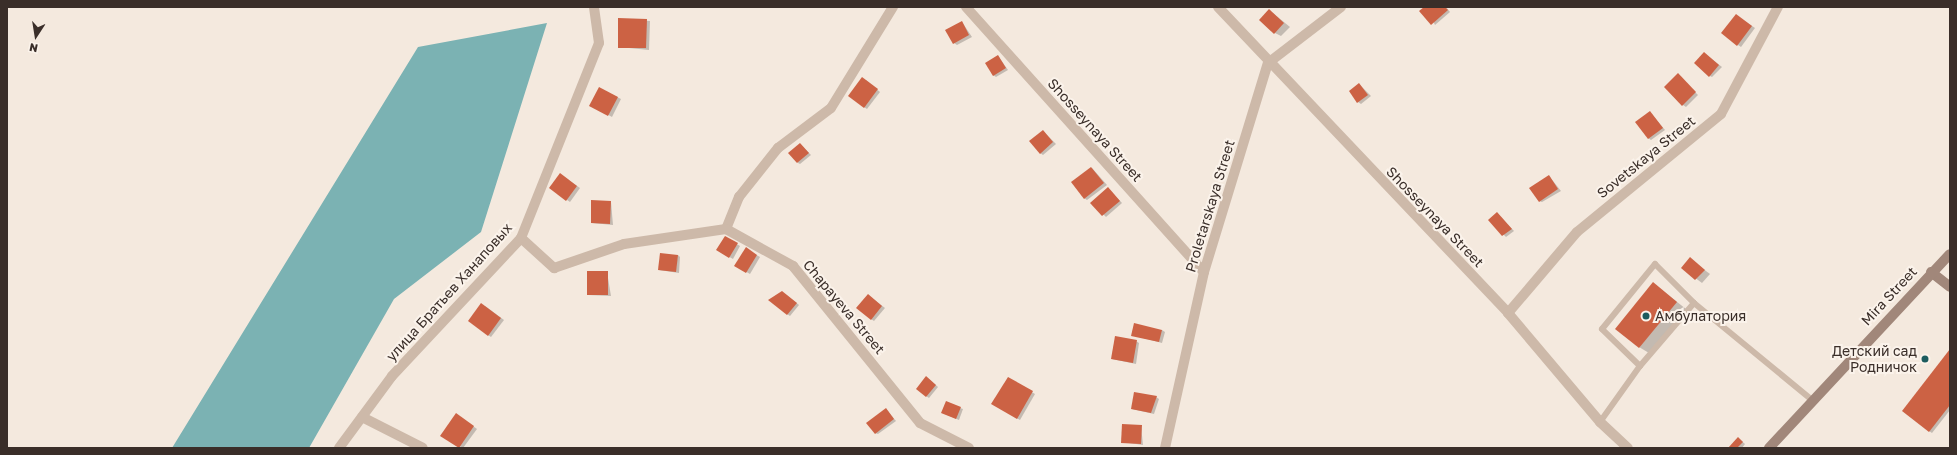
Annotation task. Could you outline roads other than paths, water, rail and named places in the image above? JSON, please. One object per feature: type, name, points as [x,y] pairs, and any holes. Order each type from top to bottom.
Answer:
[{"type":"street","name":"улица Братьев Ханаповых","points":[[339,448],[392,376],[521,238],[599,42],[594,7]]},
{"type":"street","points":[[521,238],[554,268],[624,244],[726,229],[739,198],[778,148],[831,108],[893,7]]},
{"type":"street","name":"Shosseynaya Street","points":[[966,7],[1204,272]]},
{"type":"street","name":"Shosseynaya Street","points":[[1218,7],[1268,63],[1508,313],[1600,422],[1628,448]]},
{"type":"street","points":[[1268,63],[1340,7]]},
{"type":"street","name":"Sovetskaya Street","points":[[1508,313],[1577,232],[1721,114],[1778,7]]},
{"type":"street","name":"Proletarskaya Street","points":[[1166,448],[1204,272],[1268,63]]},
{"type":"street","name":"Chapayeva Street","points":[[726,229],[793,266],[920,423],[970,448]]},
{"type":"street","name":"Mira Street","points":[[1769,448],[1811,399],[1931,272],[1950,254]]},
{"type":"street","points":[[1931,272],[1950,287]]},
{"type":"street","points":[[362,417],[424,448]]},
{"type":"lane","points":[[1640,366],[1602,329],[1655,264],[1694,303],[1811,399]]},
{"type":"lane","points":[[1600,422],[1640,366],[1694,303]]},
{"type":"water","points":[[547,23],[481,232],[394,299],[309,448],[172,448],[418,47]]},
{"type":"place","name":"Амбулатория","points":[[1646,316]]},
{"type":"place","name":"Детский сад Родничок","points":[[1925,359]]}]
